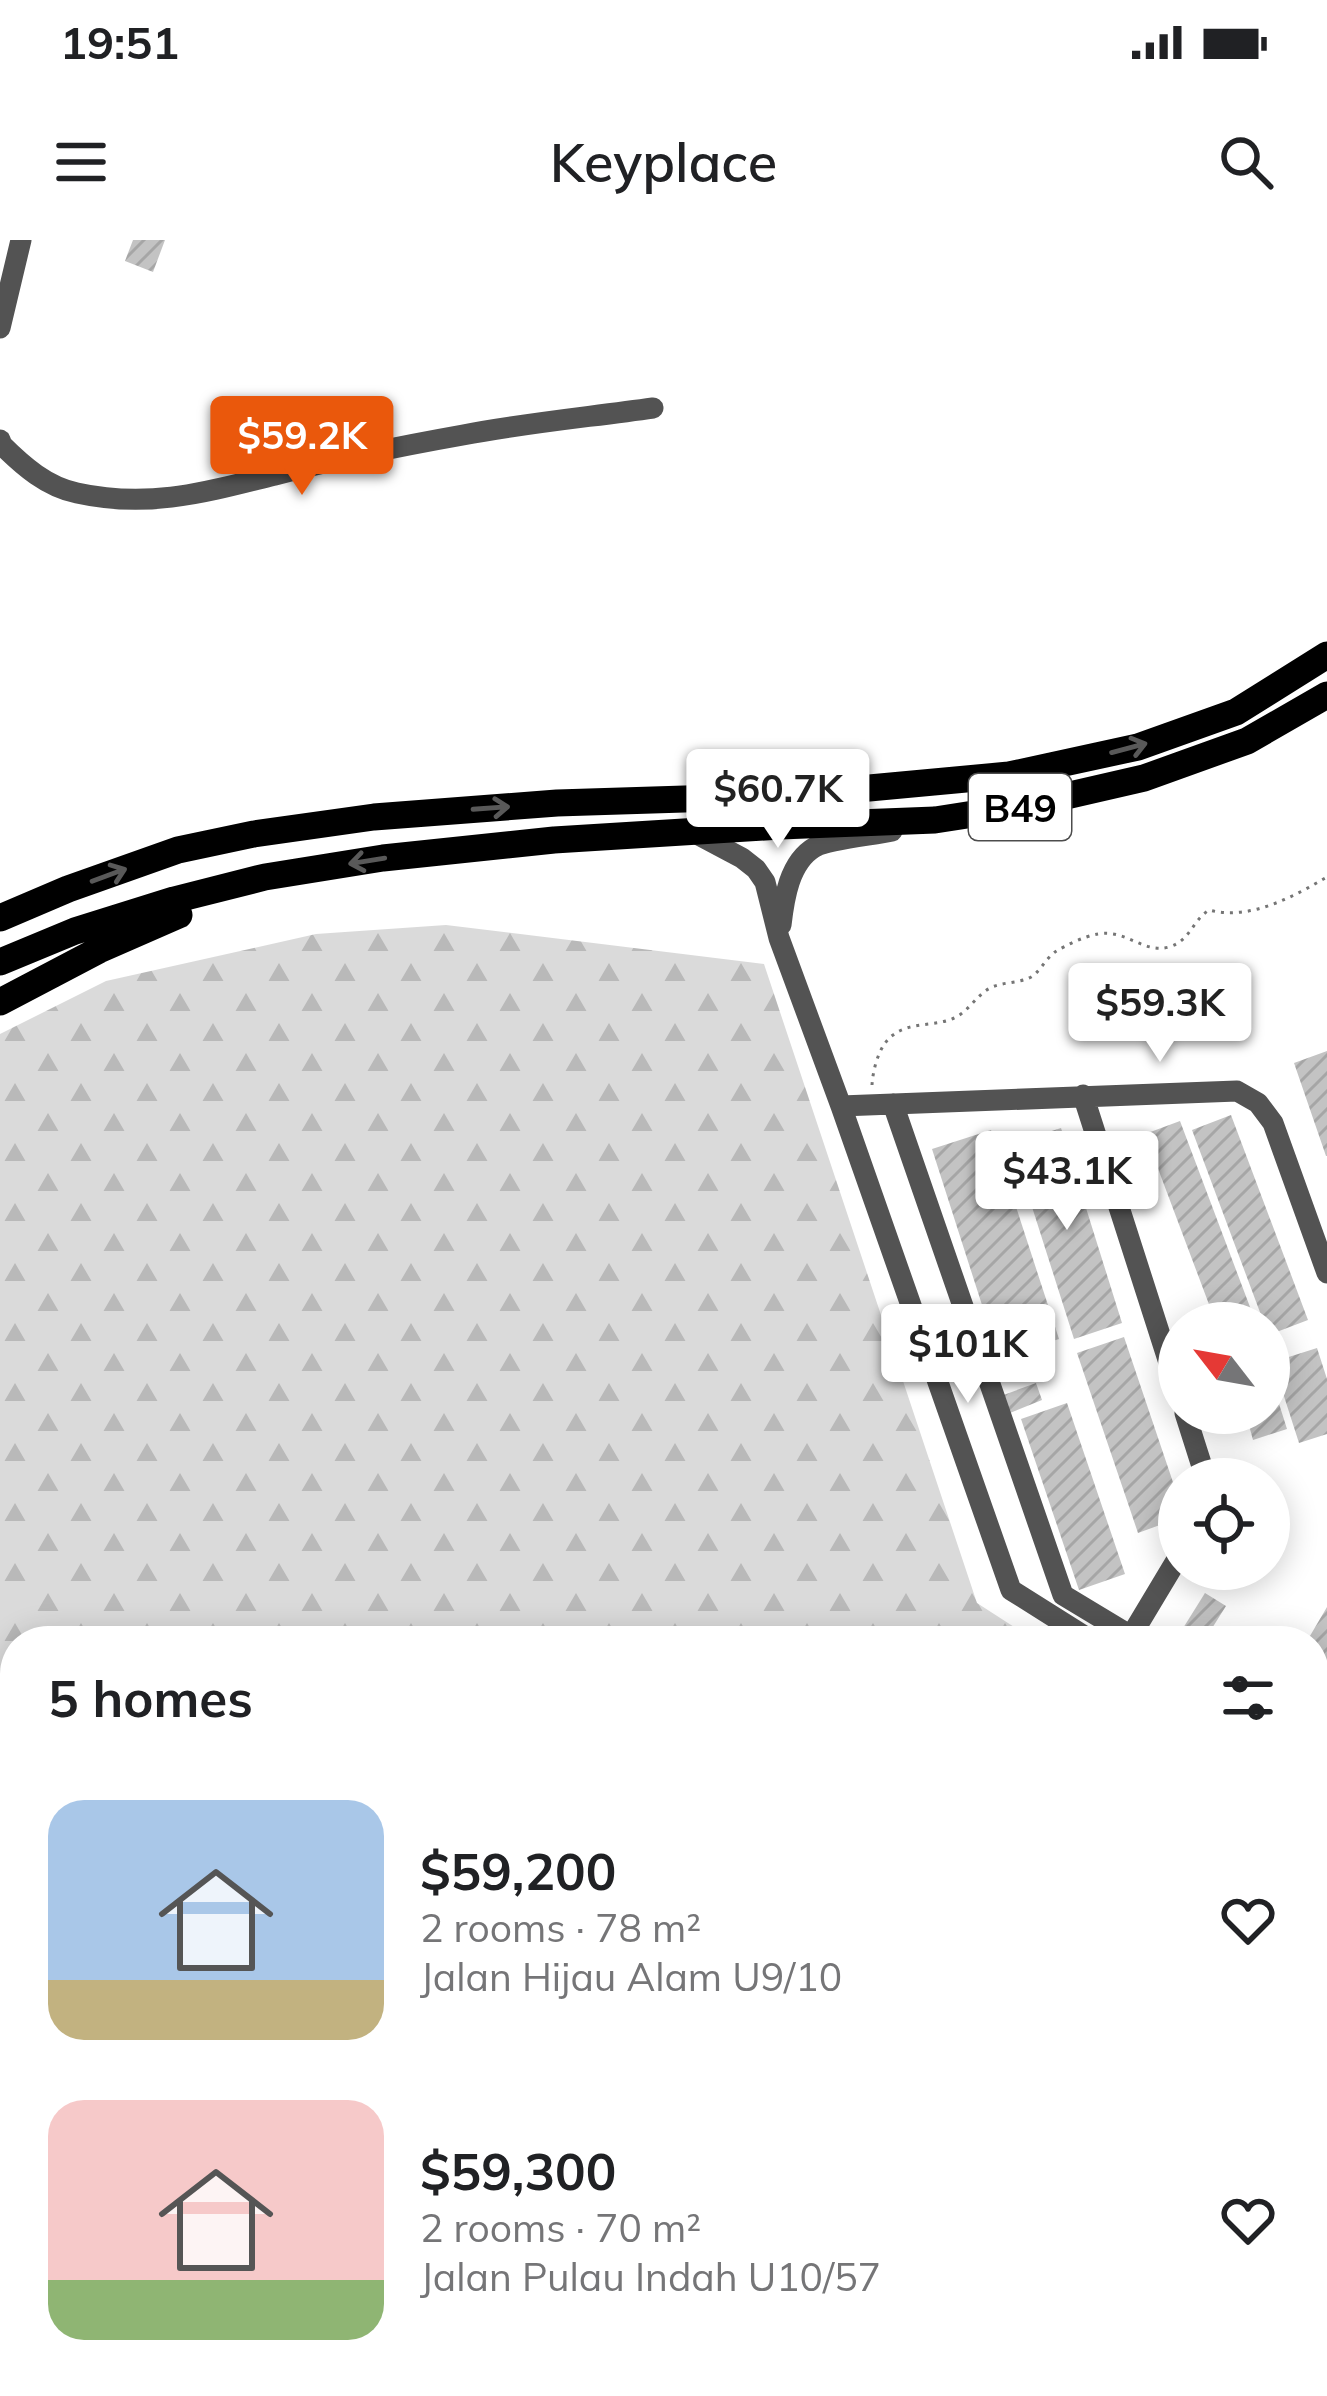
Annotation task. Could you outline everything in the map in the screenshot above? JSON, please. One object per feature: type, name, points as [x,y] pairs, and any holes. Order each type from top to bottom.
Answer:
[{"type":"main road","name":"B49","points":[[0,918],[178,850],[374,817],[557,803],[782,796],[1009,776],[1138,746],[1236,712],[1327,656]]},
{"type":"main road","name":"B49","points":[[0,962],[74,931],[265,877],[554,840],[935,820],[1018,807],[1144,778],[1247,741],[1327,694]]},
{"type":"main road","points":[[0,1002],[99,950],[265,877]]},
{"type":"street","points":[[0,328],[21,240]]},
{"type":"street","points":[[0,440],[27,470],[73,493],[152,499],[188,497],[464,434],[653,408]]},
{"type":"street","points":[[779,938],[790,880],[815,846],[935,820]]},
{"type":"street","points":[[692,832],[756,869],[765,882],[779,938],[1011,1590],[1069,1626]]},
{"type":"street","points":[[841,1106],[1237,1091],[1258,1102],[1273,1123],[1327,1273]]},
{"type":"street","points":[[1083,1095],[1158,1329]]},
{"type":"street","points":[[882,1104],[1063,1595],[1114,1626]]},
{"type":"street","points":[[1137,1626],[1159,1590]]},
{"type":"path","points":[[882,1104],[872,1077],[892,1035],[956,1017],[989,988],[1031,978],[1054,953],[1101,932],[1126,935],[1137,944],[1158,949],[1173,946],[1209,910],[1244,912],[1282,902],[1327,877]]},
{"type":"green space","points":[[446,925],[764,964],[977,1603],[1013,1626],[0,1626],[0,1034],[106,981],[316,934]]},
{"type":"building","points":[[133,240],[165,240],[153,272],[125,261]]},
{"type":"building","points":[[1327,1051],[1327,1156],[1326,1156],[1294,1063]]},
{"type":"building","points":[[1231,1115],[1308,1320],[1290,1327],[1290,1302],[1256,1302],[1192,1130]]},
{"type":"building","points":[[1180,1121],[1248,1302],[1208,1302],[1145,1134]]},
{"type":"building","points":[[1061,1128],[1122,1323],[1074,1339],[1012,1144]]},
{"type":"building","points":[[991,1130],[1059,1339],[999,1358],[932,1149]]},
{"type":"building","points":[[1124,1337],[1165,1458],[1158,1458],[1158,1526],[1138,1533],[1077,1353]]},
{"type":"building","points":[[1317,1348],[1327,1379],[1327,1434],[1299,1443],[1290,1415],[1290,1357]]},
{"type":"building","points":[[1036,1383],[1042,1400],[1005,1415],[998,1397]]},
{"type":"building","points":[[1067,1403],[1125,1574],[1079,1590],[1021,1419]]},
{"type":"building","points":[[1205,1593],[1226,1606],[1213,1626],[1184,1626]]},
{"type":"building","points":[[1327,1607],[1327,1626],[1316,1626]]}]
